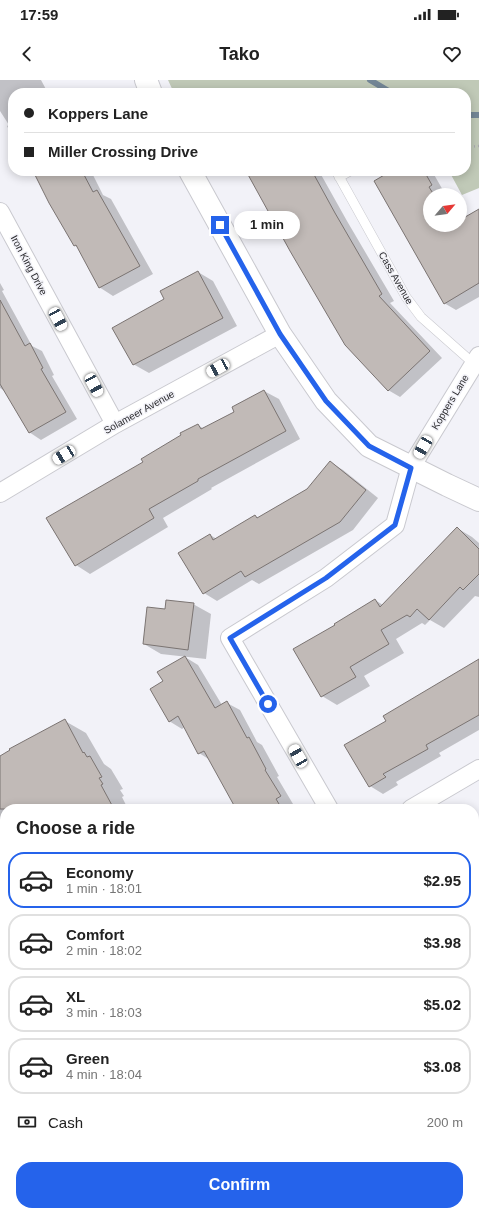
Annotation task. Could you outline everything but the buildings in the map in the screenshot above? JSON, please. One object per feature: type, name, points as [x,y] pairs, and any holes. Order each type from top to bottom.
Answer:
[{"type":"street","points":[[193,176],[280,334],[326,401],[369,446],[411,468],[479,500]]},
{"type":"street","name":"Iron King Drive","points":[[0,212],[115,424]]},
{"type":"street","name":"Solameer Avenue","points":[[0,493],[115,424],[280,334]]},
{"type":"street","name":"Koppers Lane","points":[[326,804],[230,638],[326,578],[395,525],[411,468],[476,359]]},
{"type":"street","points":[[419,804],[479,768]]},
{"type":"lane","name":"Cass Avenue","points":[[339,176],[406,297],[421,317],[476,359]]},
{"type":"green space","points":[[168,80],[479,80],[479,188],[467,193],[467,188],[458,188],[452,176],[471,176],[471,88],[172,88]]},
{"type":"waterway","points":[[370,80],[384,88]]},
{"type":"waterway","points":[[471,115],[479,115]]},
{"type":"route","points":[[220,225],[280,334],[326,401],[369,446],[411,468],[395,525],[326,578],[230,638],[268,704]]}]
